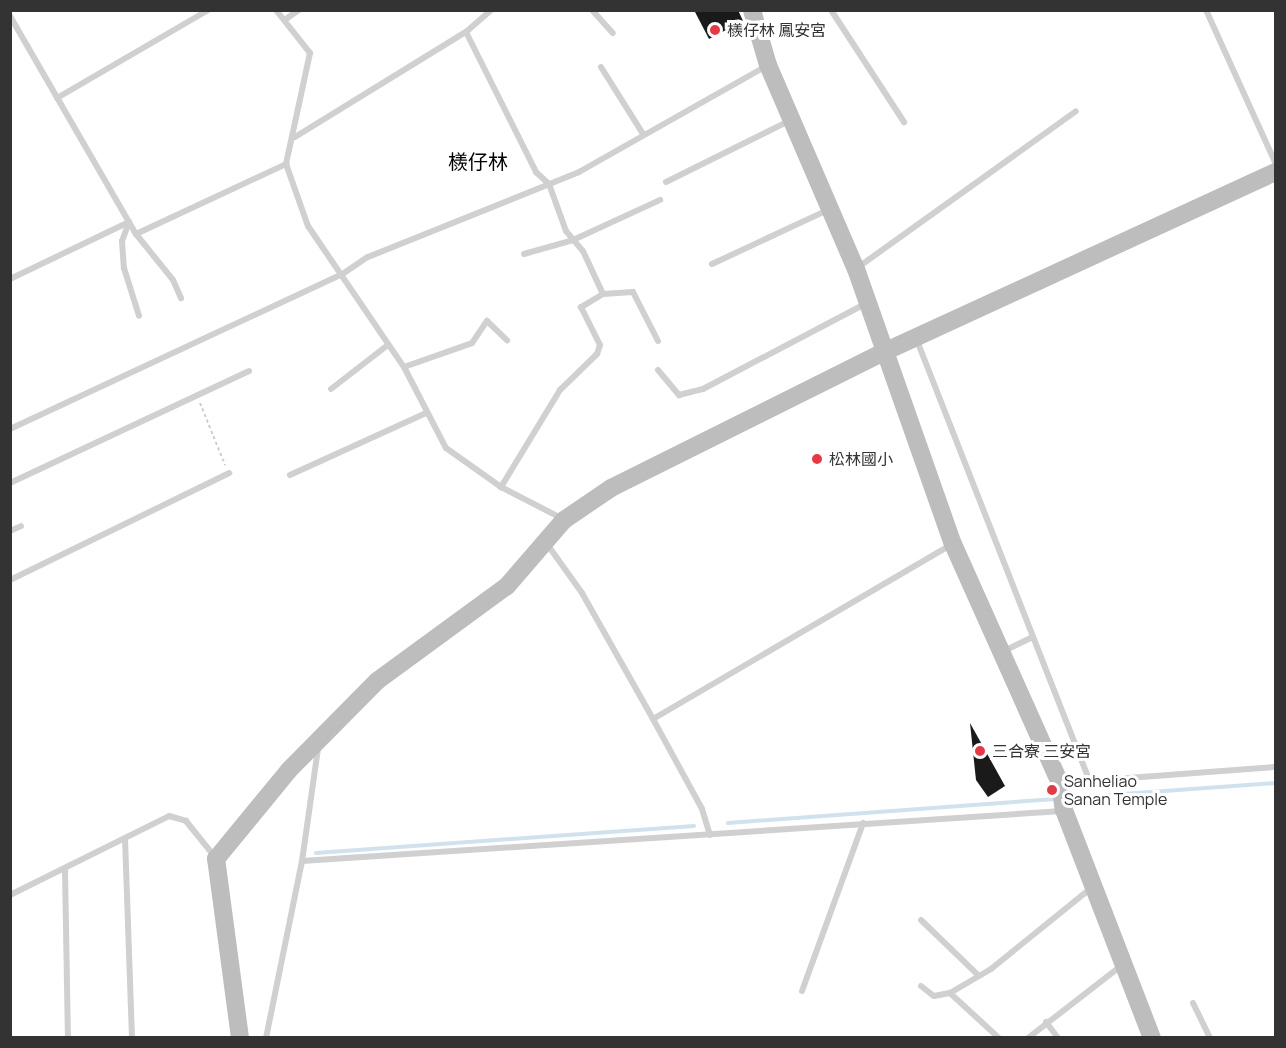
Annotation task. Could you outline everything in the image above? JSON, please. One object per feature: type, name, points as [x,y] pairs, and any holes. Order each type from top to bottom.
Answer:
[{"type":"street","points":[[752,10],[768,65],[856,269],[953,544],[1060,783],[1064,810],[1152,1038]]},
{"type":"street","points":[[240,1038],[216,859],[319,740],[382,677],[507,586],[564,520],[611,488],[884,352],[1275,172]]},
{"type":"lane","points":[[57,98],[208,10]]},
{"type":"lane","points":[[276,10],[286,19],[310,53],[295,137],[286,164],[308,226],[404,367],[446,448],[501,487],[564,520]]},
{"type":"lane","points":[[286,19],[299,10]]},
{"type":"lane","points":[[295,137],[466,32],[479,14],[491,10]]},
{"type":"lane","points":[[592,10],[613,33]]},
{"type":"lane","points":[[831,10],[904,122]]},
{"type":"lane","points":[[1206,10],[1275,164]]},
{"type":"lane","points":[[10,16],[136,234],[173,280],[181,298]]},
{"type":"lane","points":[[466,32],[536,172],[549,184],[573,240],[603,294]]},
{"type":"lane","points":[[10,429],[341,274],[368,257],[549,184],[768,65]]},
{"type":"lane","points":[[601,68],[643,134]]},
{"type":"lane","points":[[856,269],[1076,111]]},
{"type":"lane","points":[[666,182],[791,120]]},
{"type":"lane","points":[[136,234],[286,164]]},
{"type":"lane","points":[[524,254],[573,240],[660,200]]},
{"type":"lane","points":[[712,264],[831,209]]},
{"type":"lane","points":[[10,279],[129,222]]},
{"type":"lane","points":[[129,222],[122,242],[123,259],[139,316]]},
{"type":"lane","points":[[501,487],[560,390],[597,354],[600,345],[581,308],[603,294],[633,292],[658,340]]},
{"type":"lane","points":[[658,370],[679,395],[703,389],[868,303]]},
{"type":"lane","points":[[404,367],[472,343],[487,321],[507,340]]},
{"type":"lane","points":[[915,338],[1089,779]]},
{"type":"lane","points":[[331,389],[388,345]]},
{"type":"lane","points":[[10,483],[196,393],[249,371]]},
{"type":"lane","points":[[290,474],[426,413]]},
{"type":"lane","points":[[10,580],[229,473]]},
{"type":"lane","points":[[10,531],[21,526]]},
{"type":"lane","points":[[545,541],[582,593],[653,719],[702,809],[710,835]]},
{"type":"lane","points":[[653,719],[953,544]]},
{"type":"lane","points":[[1000,652],[1033,637]]},
{"type":"lane","points":[[266,1038],[302,861],[319,740]]},
{"type":"lane","points":[[1060,783],[1089,779],[1275,767]]},
{"type":"lane","points":[[302,861],[1064,810]]},
{"type":"lane","points":[[10,895],[65,870],[169,816],[180,816],[216,859]]},
{"type":"lane","points":[[802,991],[863,823]]},
{"type":"lane","points":[[125,838],[132,1038]]},
{"type":"lane","points":[[65,870],[68,1038]]},
{"type":"lane","points":[[921,986],[934,996],[950,993],[977,974],[991,969],[1093,886]]},
{"type":"lane","points":[[921,920],[977,974]]},
{"type":"lane","points":[[1028,1038],[1124,963]]},
{"type":"lane","points":[[950,993],[999,1038]]},
{"type":"lane","points":[[1193,1003],[1210,1038]]},
{"type":"lane","points":[[1046,1022],[1058,1038]]},
{"type":"path","points":[[196,393],[229,473]]},
{"type":"building","name":"檨仔林 鳳安宮","points":[[694,10],[738,10],[743,21],[709,39]]},
{"type":"building","name":"三合寮 三安宮","points":[[970,723],[1005,786],[988,797],[976,780]]},
{"type":"waterway","points":[[1067,798],[1276,783]]},
{"type":"waterway","points":[[728,823],[1056,799]]},
{"type":"waterway","points":[[316,853],[694,826]]},
{"type":"place","name":"檨仔林 鳳安宮","points":[[715,30]]},
{"type":"place","name":"松林國小","points":[[817,459]]},
{"type":"place","name":"三合寮 三安宮","points":[[980,751]]},
{"type":"place","name":"Sanheliao Sanan Temple","points":[[1052,790]]},
{"type":"district","name":"檨仔林","points":[[478,161]]}]
